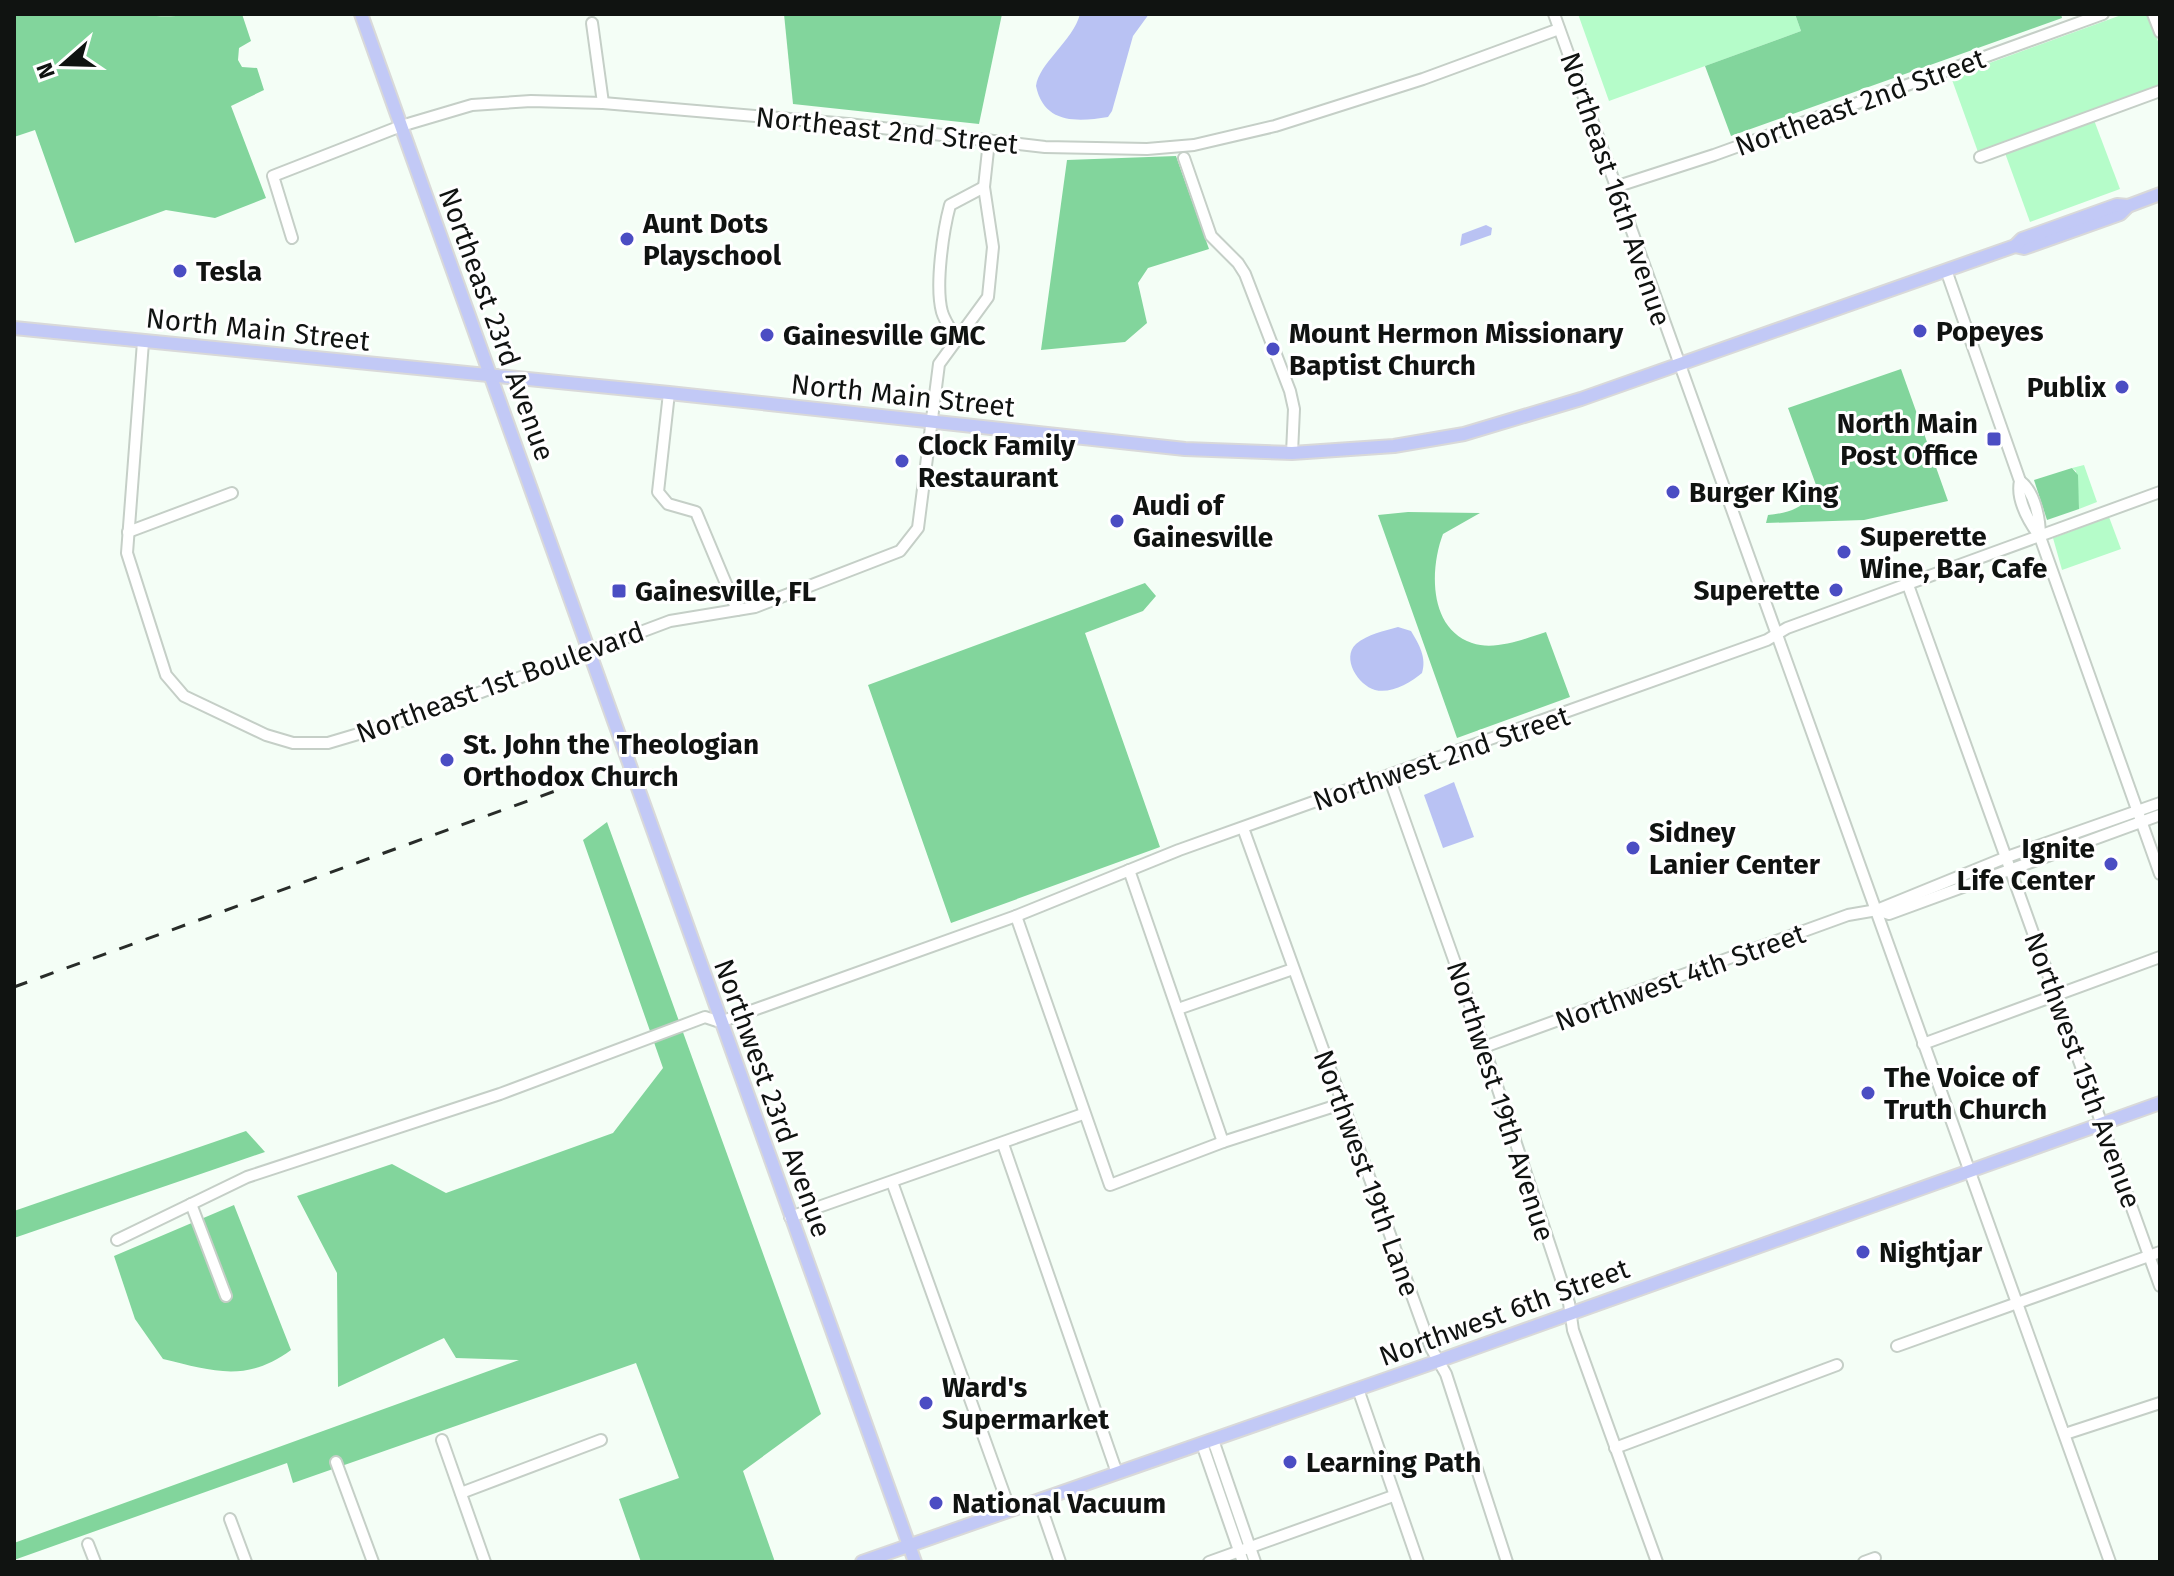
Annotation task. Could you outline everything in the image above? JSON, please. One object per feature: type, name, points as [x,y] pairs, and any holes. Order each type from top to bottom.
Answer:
[{"type":"main road","name":"Northeast 23rd Avenue","points":[[361,14],[587,650]]},
{"type":"main road","name":"North Main Street","points":[[14,328],[490,378],[669,393],[1185,449],[1292,453],[1394,446],[1464,434],[1581,399],[2015,246],[2024,248],[2120,214],[2128,206],[2160,194]]},
{"type":"main road","name":"Northwest 23rd Avenue","points":[[587,650],[915,1562]]},
{"type":"main road","name":"Northwest 6th Street","points":[[862,1562],[1572,1314],[2160,1103]]},
{"type":"street","name":"Northeast 16th Avenue","points":[[1554,14],[2110,1562]]},
{"type":"street","name":"Northeast 2nd Street","points":[[1615,187],[1714,155],[2071,20],[2103,14]]},
{"type":"street","points":[[2153,14],[2160,32]]},
{"type":"street","points":[[592,23],[603,103]]},
{"type":"street","name":"Northeast 2nd Street","points":[[292,238],[273,176],[401,126],[492,102],[603,103],[1092,150],[1194,145],[1289,121],[1432,76],[1559,29]]},
{"type":"street","points":[[1980,157],[2160,91]]},
{"type":"street","name":"Northeast 1st Boulevard","points":[[143,342],[127,553],[138,597],[166,675],[184,696],[266,735],[293,743],[328,743],[369,733],[670,621],[737,610],[798,592],[900,551],[918,528],[939,364],[988,297],[993,270],[984,187],[989,141]]},
{"type":"street","points":[[1184,158],[1211,236],[1245,274],[1290,391],[1294,409],[1292,453]]},
{"type":"street","points":[[957,340],[942,315],[939,297],[945,224],[950,205],[984,187]]},
{"type":"street","points":[[1946,270],[2020,481],[2018,489],[2025,509],[2040,537],[2160,874]]},
{"type":"street","points":[[669,393],[658,492],[668,504],[696,512],[737,610]]},
{"type":"street","name":"Northwest 2nd Street","points":[[117,1240],[247,1177],[500,1094],[705,1017],[720,1022],[1016,916],[1129,870],[2160,492]]},
{"type":"street","points":[[128,532],[232,493]]},
{"type":"street","name":"Northwest 15th Avenue","points":[[1908,585],[2102,1124],[2155,1253],[2160,1286]]},
{"type":"street","name":"Northwest 19th Avenue","points":[[1389,777],[1484,1047],[1572,1314],[1573,1330],[1657,1562]]},
{"type":"street","name":"Northwest 4th Street","points":[[1877,910],[1889,914],[2012,871],[2139,817],[2160,803]]},
{"type":"street","name":"Northwest 4th Street","points":[[1484,1047],[1848,915],[1877,910],[1891,901],[2007,857],[2139,817],[2160,815]]},
{"type":"street","name":"Northwest 19th Lane","points":[[1243,828],[1341,1104],[1438,1361],[1446,1374],[1507,1562]]},
{"type":"street","points":[[1129,870],[1223,1142]]},
{"type":"street","points":[[1016,916],[1110,1185],[1223,1142],[1341,1104]]},
{"type":"street","points":[[1923,1044],[2160,957]]},
{"type":"street","points":[[1178,1009],[1293,969]]},
{"type":"street","points":[[790,1217],[1083,1114]]},
{"type":"street","points":[[1003,1144],[1117,1473]]},
{"type":"street","points":[[892,1182],[1010,1510]]},
{"type":"street","points":[[191,1204],[226,1296]]},
{"type":"street","points":[[1897,1346],[2155,1253]]},
{"type":"street","points":[[1615,1448],[1837,1365]]},
{"type":"street","points":[[1358,1389],[1418,1562]]},
{"type":"street","points":[[2065,1434],[2160,1403]]},
{"type":"street","points":[[442,1440],[485,1562]]},
{"type":"street","points":[[461,1493],[601,1440]]},
{"type":"street","points":[[1208,1442],[1244,1554],[1255,1562]]},
{"type":"street","points":[[336,1462],[373,1562]]},
{"type":"street","points":[[1209,1562],[1244,1554],[1393,1496]]},
{"type":"street","points":[[1039,1501],[1060,1562]]},
{"type":"street","points":[[230,1519],[246,1562]]},
{"type":"street","points":[[88,1544],[95,1562]]},
{"type":"green space","points":[[14,14],[242,14],[251,41],[239,48],[238,60],[242,67],[257,68],[264,90],[231,106],[266,198],[215,218],[166,210],[75,243],[35,130],[14,137]]},
{"type":"green space","points":[[784,14],[1002,14],[979,124],[793,104]]},
{"type":"green space","points":[[1578,14],[1795,14],[1801,31],[1609,101]]},
{"type":"green space","points":[[1795,14],[2061,14],[2062,18],[1731,136],[1705,66],[1801,31]]},
{"type":"green space","points":[[2124,14],[2148,14],[2160,47],[2160,85],[1978,152],[1951,77]]},
{"type":"green space","points":[[2094,120],[2120,189],[2030,222],[2005,153]]},
{"type":"green space","points":[[1176,156],[1209,249],[1148,268],[1138,283],[1147,323],[1125,342],[1041,350],[1067,160]]},
{"type":"green space","points":[[1901,369],[1948,501],[1864,520],[1766,523],[1768,515],[1784,513],[1803,504],[1816,485],[1788,408]]},
{"type":"green space","points":[[2084,465],[2097,502],[2079,509],[2076,471],[2072,468]]},
{"type":"green space","points":[[2072,468],[2078,475],[2079,509],[2047,520],[2034,480]]},
{"type":"green space","points":[[1408,512],[1480,513],[1443,534],[1435,579],[1440,611],[1458,635],[1481,645],[1509,643],[1546,632],[1570,697],[1457,738],[1378,515]]},
{"type":"green space","points":[[2109,517],[2121,549],[2062,570],[2053,538]]},
{"type":"green space","points":[[1145,583],[1156,596],[1143,611],[1085,633],[1160,847],[951,923],[868,685]]},
{"type":"green space","points":[[607,822],[821,1414],[743,1471],[775,1562],[641,1562],[619,1499],[679,1478],[636,1363],[293,1483],[287,1463],[14,1560],[14,1543],[519,1360],[456,1358],[444,1338],[338,1387],[337,1273],[297,1196],[392,1164],[446,1193],[613,1133],[663,1068],[583,840]]},
{"type":"green space","points":[[246,1131],[265,1152],[14,1238],[14,1211]]},
{"type":"green space","points":[[234,1205],[291,1350],[275,1360],[244,1371],[214,1370],[163,1359],[135,1319],[114,1256]]},
{"type":"water","points":[[1080,14],[1149,14],[1133,36],[1108,117],[1085,120],[1063,118],[1046,108],[1036,86],[1038,77],[1071,33]]},
{"type":"water","points":[[1486,225],[1492,228],[1491,235],[1460,246],[1462,234]]},
{"type":"water","points":[[1398,627],[1411,631],[1417,641],[1423,657],[1422,673],[1394,689],[1375,690],[1358,677],[1351,663],[1352,650],[1356,644],[1376,633]]},
{"type":"water","points":[[1454,782],[1474,837],[1443,848],[1424,795]]},
{"type":"railway","points":[[14,987],[580,782]]},
{"type":"place","name":"Aunt Dots Playschool","points":[[627,239]]},
{"type":"place","name":"Tesla","points":[[180,271]]},
{"type":"place","name":"Popeyes","points":[[1920,331]]},
{"type":"place","name":"Gainesville GMC","points":[[767,335]]},
{"type":"place","name":"Mount Hermon Missionary Baptist Church","points":[[1273,349]]},
{"type":"place","name":"Publix","points":[[2122,387]]},
{"type":"place","name":"North Main Post Office","points":[[1994,439]]},
{"type":"place","name":"Clock Family Restaurant","points":[[902,461]]},
{"type":"place","name":"Burger King","points":[[1673,492]]},
{"type":"place","name":"Audi of Gainesville","points":[[1117,521]]},
{"type":"place","name":"Superette Wine, Bar, Cafe","points":[[1844,552]]},
{"type":"place","name":"Superette","points":[[1836,590]]},
{"type":"place","name":"Gainesville, FL","points":[[619,591]]},
{"type":"place","name":"St. John the Theologian Orthodox Church","points":[[447,760]]},
{"type":"place","name":"Sidney Lanier Center","points":[[1633,848]]},
{"type":"place","name":"Ignite Life Center","points":[[2111,864]]},
{"type":"place","name":"The Voice of Truth Church","points":[[1868,1093]]},
{"type":"place","name":"Nightjar","points":[[1863,1252]]},
{"type":"place","name":"Ward's Supermarket","points":[[926,1403]]},
{"type":"place","name":"Learning Path","points":[[1290,1462]]},
{"type":"place","name":"National Vacuum","points":[[936,1503]]}]
